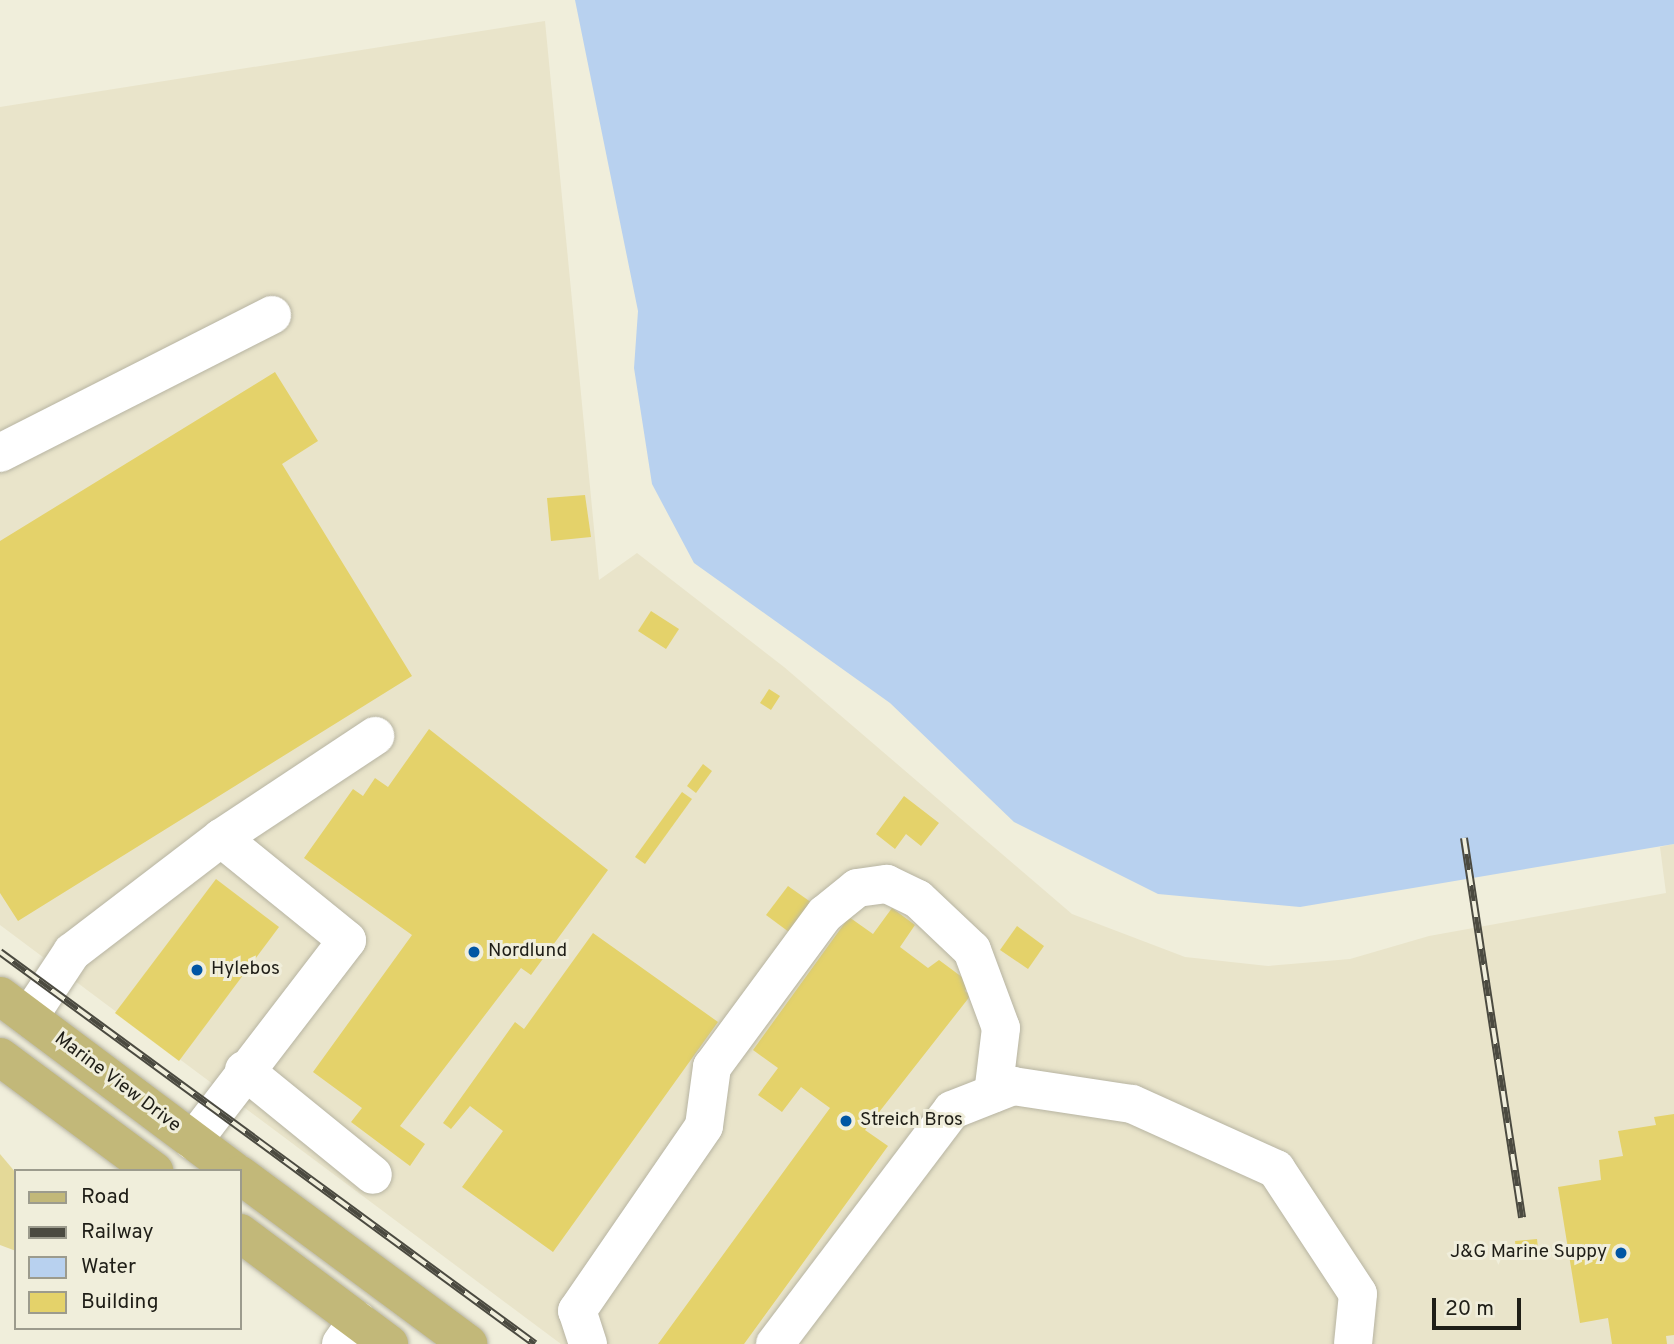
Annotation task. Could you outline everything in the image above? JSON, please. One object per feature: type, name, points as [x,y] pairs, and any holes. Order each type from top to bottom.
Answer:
[{"type":"main road","name":"Marine View Drive","points":[[14,1006],[231,1169]]},
{"type":"main road","points":[[0,1058],[151,1169]]},
{"type":"main road","points":[[242,1176],[468,1344]]},
{"type":"main road","points":[[242,1235],[349,1332],[389,1344]]},
{"type":"lane","points":[[0,453],[272,315]]},
{"type":"lane","points":[[14,1006],[72,952],[220,838],[375,736]]},
{"type":"lane","points":[[193,1140],[244,1070],[347,940],[220,838]]},
{"type":"lane","points":[[588,1344],[577,1311],[704,1126],[712,1067],[825,914],[857,888],[887,884],[918,899],[972,950],[1000,1028],[993,1094]]},
{"type":"lane","points":[[244,1070],[373,1175]]},
{"type":"lane","points":[[775,1344],[952,1110],[1013,1086],[1132,1104],[1276,1169],[1321,1227],[1358,1294],[1353,1344]]},
{"type":"shaded area","points":[[545,21],[599,580],[637,553],[784,667],[1072,914],[1185,957],[1268,966],[1350,959],[1429,936],[1666,893],[1660,847],[1674,844],[1674,1344],[561,1344],[0,925],[0,107]]},
{"type":"shaded area","points":[[0,1154],[14,1171],[14,1250],[0,1245]]},
{"type":"water","points":[[575,0],[1674,0],[1674,844],[1300,907],[1158,894],[1014,822],[890,703],[694,563],[652,484],[634,368],[638,311]]},
{"type":"building","points":[[275,372],[318,441],[282,464],[412,676],[18,921],[0,893],[0,541]]},
{"type":"building","points":[[585,495],[591,537],[551,541],[547,498]]},
{"type":"building","points":[[651,611],[679,629],[666,649],[638,631]]},
{"type":"building","points":[[769,689],[780,696],[771,710],[760,703]]},
{"type":"building","name":"Nordlund","points":[[429,729],[608,870],[531,975],[521,968],[400,1126],[425,1144],[410,1166],[351,1122],[362,1108],[313,1072],[412,935],[304,858],[353,789],[363,796],[375,778],[388,787]]},
{"type":"building","points":[[703,764],[712,771],[696,793],[687,786]]},
{"type":"building","points":[[682,792],[692,799],[645,864],[635,857]]},
{"type":"building","points":[[904,796],[939,823],[921,846],[906,834],[895,849],[876,834]]},
{"type":"building","name":"Hylebos","points":[[216,879],[279,927],[179,1061],[115,1013]]},
{"type":"building","points":[[788,886],[815,905],[793,935],[766,915]]},
{"type":"building","name":"Streich Bros","points":[[892,908],[915,925],[900,947],[928,968],[939,960],[970,983],[965,991],[971,995],[865,1130],[888,1146],[744,1344],[658,1344],[830,1108],[801,1087],[782,1112],[758,1095],[778,1068],[753,1050],[849,917],[873,934]]},
{"type":"building","points":[[1017,926],[1044,946],[1028,969],[1000,950]]},
{"type":"building","points":[[593,933],[718,1022],[553,1252],[462,1187],[503,1131],[470,1106],[451,1129],[443,1123],[515,1022],[524,1029]]},
{"type":"building","name":"J&G Marine Suppy","points":[[1674,1114],[1674,1335],[1666,1336],[1667,1344],[1612,1344],[1608,1318],[1580,1323],[1558,1187],[1601,1180],[1599,1160],[1623,1156],[1618,1131],[1656,1125],[1654,1117]]},
{"type":"building","points":[[1537,1239],[1539,1258],[1517,1260],[1515,1241]]},
{"type":"railway","points":[[1464,838],[1522,1218]]},
{"type":"railway","points":[[0,952],[535,1344]]},
{"type":"place","name":"Nordlund","points":[[474,952]]},
{"type":"place","name":"Hylebos","points":[[197,970]]},
{"type":"place","name":"Streich Bros","points":[[846,1121]]},
{"type":"place","name":"J&G Marine Suppy","points":[[1621,1253]]}]
